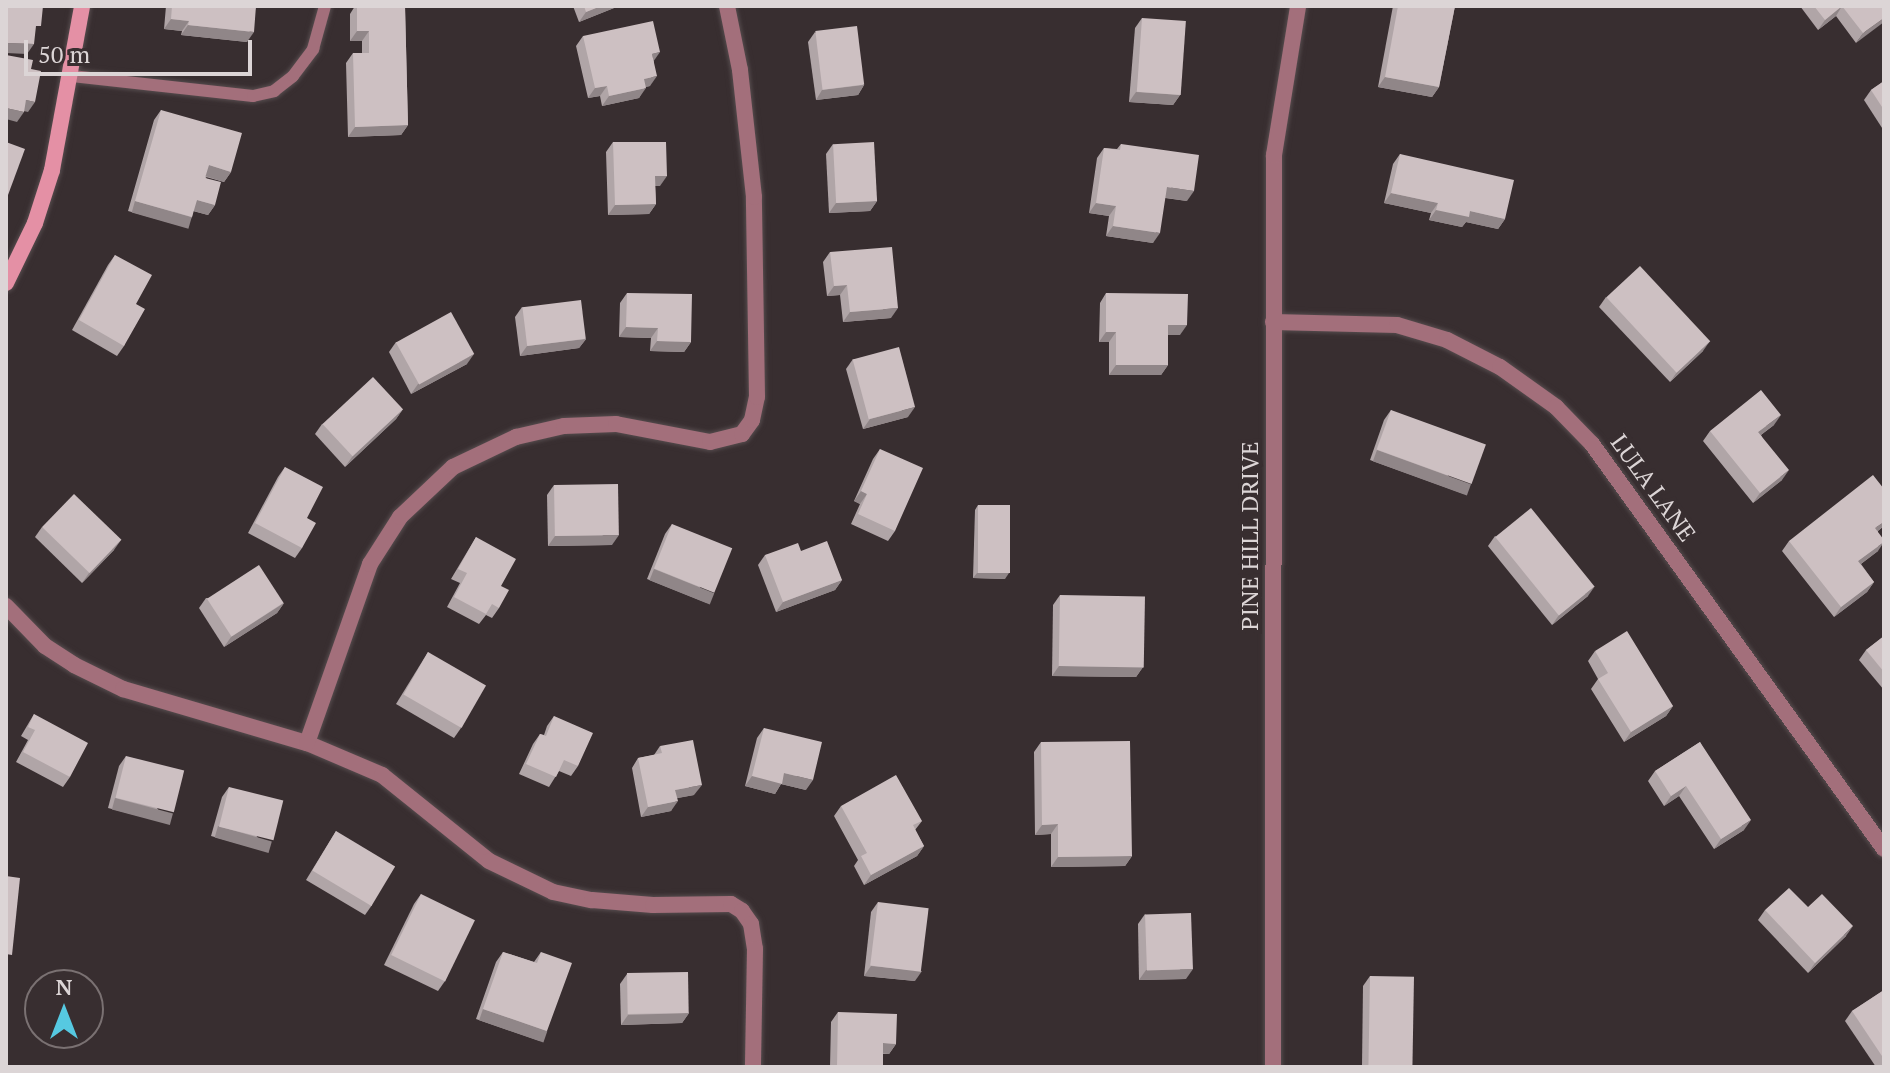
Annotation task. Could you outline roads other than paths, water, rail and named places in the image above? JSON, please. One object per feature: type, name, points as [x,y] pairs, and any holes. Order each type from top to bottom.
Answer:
[{"type":"main road","points":[[6,283],[35,223],[48,184],[72,76],[82,6]]},
{"type":"street","points":[[307,743],[370,564],[400,517],[453,467],[516,437],[564,426],[616,424],[710,442],[742,434],[752,420],[757,397],[754,197],[740,70],[727,6]]},
{"type":"street","name":"PINE HILL DRIVE","points":[[1273,1067],[1274,155],[1298,6]]},
{"type":"street","name":"LULA LANE","points":[[1273,322],[1397,325],[1447,340],[1500,367],[1556,407],[1592,444],[1884,849]]},
{"type":"street","points":[[6,606],[45,646],[74,665],[123,689],[307,743],[382,775],[489,861],[553,892],[592,900],[653,905],[731,904],[742,911],[751,924],[755,949],[753,1067]]},
{"type":"lane","points":[[72,76],[253,96],[274,91],[293,76],[313,49],[325,6]]}]
